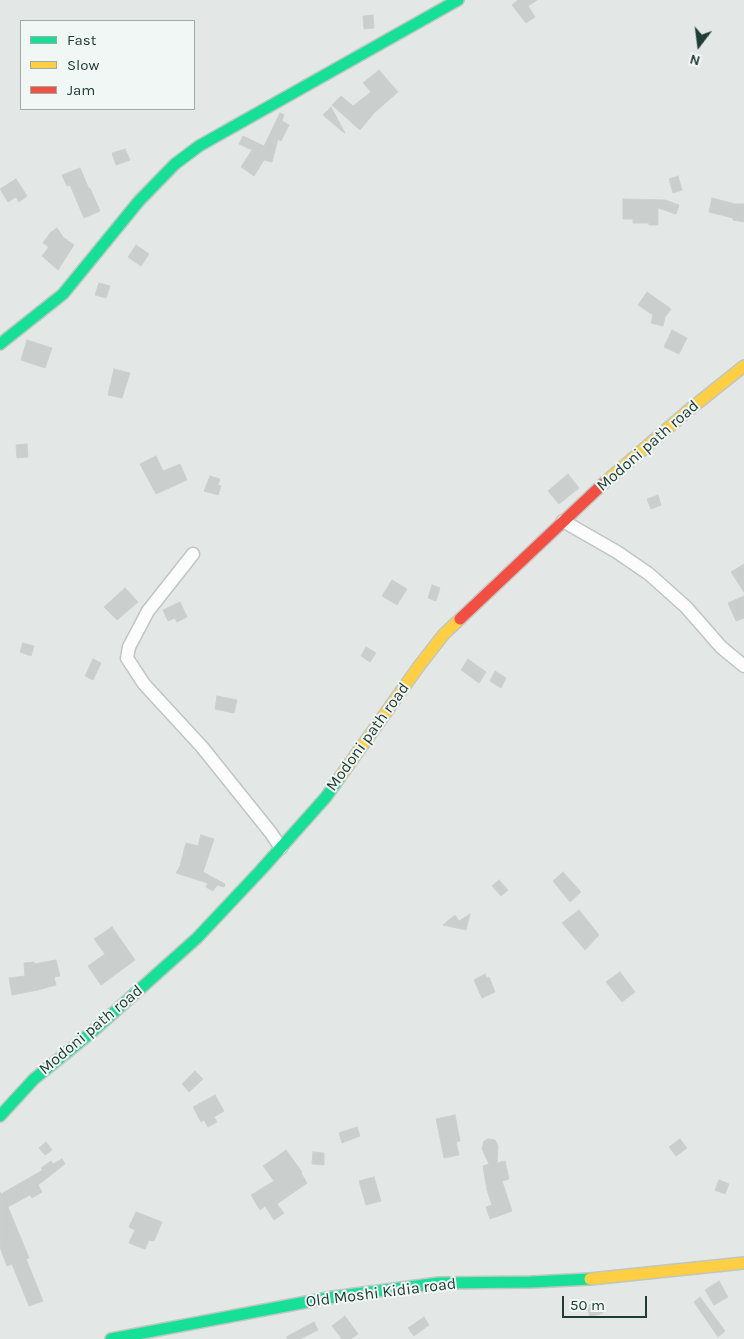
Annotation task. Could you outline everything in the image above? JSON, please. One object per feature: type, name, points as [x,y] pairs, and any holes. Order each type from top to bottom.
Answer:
[{"type":"street","points":[[0,344],[62,294],[139,201],[181,160],[199,146],[458,0]]},
{"type":"street","name":"Modoni path road","points":[[0,1116],[34,1078],[92,1032],[197,938],[281,848],[326,797],[444,634],[563,520],[688,410],[744,366]]},
{"type":"street","points":[[563,520],[617,552],[648,574],[686,607],[721,647],[744,666]]},
{"type":"street","points":[[193,554],[148,612],[129,647],[127,658],[144,684],[202,746],[281,848]]},
{"type":"street","name":"Old Moshi Kidia road","points":[[111,1339],[333,1297],[439,1283],[531,1282],[601,1278],[744,1263]]},
{"type":"building","points":[[518,0],[537,0],[528,6],[535,17],[526,23],[512,5]]},
{"type":"building","points":[[373,15],[374,28],[364,29],[363,16]]},
{"type":"building","points":[[379,70],[398,92],[374,113],[360,130],[332,105],[341,96],[353,106],[371,92],[363,83]]},
{"type":"building","points":[[331,107],[345,133],[323,115]]},
{"type":"building","points":[[280,113],[284,115],[282,121],[289,125],[281,141],[278,139],[272,162],[264,160],[254,176],[241,167],[252,150],[239,144],[243,136],[264,146]]},
{"type":"building","points":[[125,149],[130,160],[116,165],[112,153]]},
{"type":"building","points":[[80,168],[100,211],[84,218],[70,185],[67,186],[62,175]]},
{"type":"building","points":[[678,176],[682,190],[673,193],[669,179]]},
{"type":"building","points":[[16,179],[27,196],[19,202],[16,197],[8,202],[0,189]]},
{"type":"building","points":[[712,198],[735,204],[744,204],[744,222],[709,212]]},
{"type":"building","points":[[623,199],[665,200],[679,205],[676,214],[658,208],[658,225],[649,225],[649,223],[633,223],[633,219],[623,219]]},
{"type":"building","points":[[57,228],[63,237],[74,245],[58,270],[42,256],[49,247],[43,243],[51,232]]},
{"type":"building","points":[[136,245],[149,254],[141,266],[128,257]]},
{"type":"building","points":[[99,283],[110,286],[106,298],[95,295]]},
{"type":"building","points":[[647,292],[671,309],[665,317],[663,326],[651,323],[653,315],[638,305]]},
{"type":"building","points":[[672,330],[687,338],[679,354],[664,347]]},
{"type":"building","points":[[27,340],[52,348],[45,368],[21,360]]},
{"type":"building","points":[[114,369],[130,373],[122,398],[108,395]]},
{"type":"building","points":[[27,444],[28,457],[17,458],[16,445]]},
{"type":"building","points":[[156,456],[163,471],[180,464],[187,480],[156,494],[140,464]]},
{"type":"building","points":[[568,474],[579,488],[559,504],[548,491]]},
{"type":"building","points":[[210,476],[220,479],[218,485],[221,486],[218,495],[204,491]]},
{"type":"building","points":[[658,495],[661,505],[651,509],[647,499]]},
{"type":"building","points":[[744,564],[744,592],[731,572]]},
{"type":"building","points":[[392,580],[407,589],[397,605],[382,596]]},
{"type":"building","points":[[432,585],[440,588],[436,601],[428,598]]},
{"type":"building","points":[[125,588],[138,602],[117,620],[104,607]]},
{"type":"building","points":[[744,596],[744,618],[736,621],[728,603]]},
{"type":"building","points":[[180,602],[187,617],[177,622],[175,618],[168,621],[163,610]]},
{"type":"building","points":[[23,643],[34,646],[31,656],[20,652]]},
{"type":"building","points":[[366,647],[376,653],[370,662],[361,656]]},
{"type":"building","points":[[93,659],[101,663],[93,680],[85,676]]},
{"type":"building","points":[[468,659],[486,672],[479,683],[461,670]]},
{"type":"building","points":[[495,671],[506,678],[501,688],[490,681]]},
{"type":"building","points":[[217,696],[237,700],[234,713],[215,709]]},
{"type":"building","points":[[201,835],[214,839],[203,872],[225,884],[224,887],[217,885],[213,891],[206,887],[208,883],[176,873],[180,866],[186,843],[198,846]]},
{"type":"building","points":[[563,872],[581,892],[570,902],[553,881]]},
{"type":"building","points":[[499,880],[508,890],[501,896],[492,886]]},
{"type":"building","points":[[579,910],[599,935],[585,950],[562,923]]},
{"type":"building","points":[[470,914],[466,930],[443,925],[455,915],[459,921]]},
{"type":"building","points":[[112,927],[135,960],[101,985],[88,966],[105,954],[94,939]]},
{"type":"building","points":[[56,960],[60,976],[54,977],[56,985],[12,995],[9,978],[25,976],[24,963],[34,962],[34,964]]},
{"type":"building","points":[[620,972],[635,992],[622,1002],[606,982]]},
{"type":"building","points":[[485,974],[487,978],[489,977],[495,992],[482,998],[474,980]]},
{"type":"building","points":[[195,1071],[203,1079],[189,1092],[182,1084]]},
{"type":"building","points":[[215,1095],[224,1111],[214,1117],[217,1122],[208,1127],[204,1120],[201,1122],[193,1107]]},
{"type":"building","points":[[455,1115],[460,1141],[456,1142],[459,1155],[444,1158],[436,1119]]},
{"type":"building","points":[[357,1127],[360,1136],[342,1143],[339,1133]]},
{"type":"building","points":[[488,1139],[495,1140],[498,1146],[497,1163],[505,1161],[509,1179],[502,1181],[512,1211],[490,1219],[486,1207],[492,1205],[483,1166],[489,1164],[482,1149],[484,1141]]},
{"type":"building","points":[[680,1139],[687,1148],[676,1156],[669,1147]]},
{"type":"building","points":[[46,1142],[52,1150],[45,1155],[39,1148]]},
{"type":"building","points":[[286,1150],[302,1172],[307,1183],[277,1204],[284,1213],[274,1220],[265,1206],[260,1210],[251,1195],[274,1181],[263,1166]]},
{"type":"building","points":[[313,1152],[324,1153],[324,1165],[312,1164]]},
{"type":"building","points":[[62,1159],[65,1164],[38,1185],[42,1192],[32,1198],[30,1195],[8,1207],[29,1258],[26,1259],[43,1301],[29,1306],[12,1264],[7,1266],[0,1247],[0,1192],[1,1194],[43,1170],[41,1168],[51,1161],[53,1164]]},
{"type":"building","points":[[374,1177],[381,1201],[366,1205],[359,1181]]},
{"type":"building","points":[[719,1180],[729,1184],[725,1194],[715,1190]]},
{"type":"building","points":[[136,1212],[162,1222],[154,1241],[149,1240],[145,1249],[129,1243],[135,1230],[129,1227]]},
{"type":"building","points":[[719,1281],[728,1297],[714,1305],[705,1290]]},
{"type":"building","points":[[700,1297],[725,1331],[718,1337],[694,1302]]},
{"type":"building","points":[[600,1302],[603,1313],[590,1317],[587,1305]]},
{"type":"building","points":[[345,1316],[358,1334],[351,1339],[342,1339],[332,1326]]},
{"type":"building","points":[[424,1317],[429,1325],[414,1336],[408,1328]]},
{"type":"building","points":[[314,1322],[318,1330],[300,1339],[288,1339],[286,1337]]},
{"type":"traffic: fast","points":[[0,344],[63,294],[139,201],[175,164],[199,146],[458,0]]},
{"type":"traffic: fast","points":[[0,1116],[34,1079],[92,1032],[197,938],[326,797],[340,777]]},
{"type":"traffic: fast","points":[[111,1339],[333,1297],[439,1283],[590,1279]]},
{"type":"traffic: slow","points":[[604,483],[689,410],[744,366]]},
{"type":"traffic: slow","points":[[340,777],[419,666],[444,634],[460,619]]},
{"type":"traffic: slow","points":[[590,1279],[744,1263]]},
{"type":"traffic: jam","points":[[460,619],[604,483]]}]
